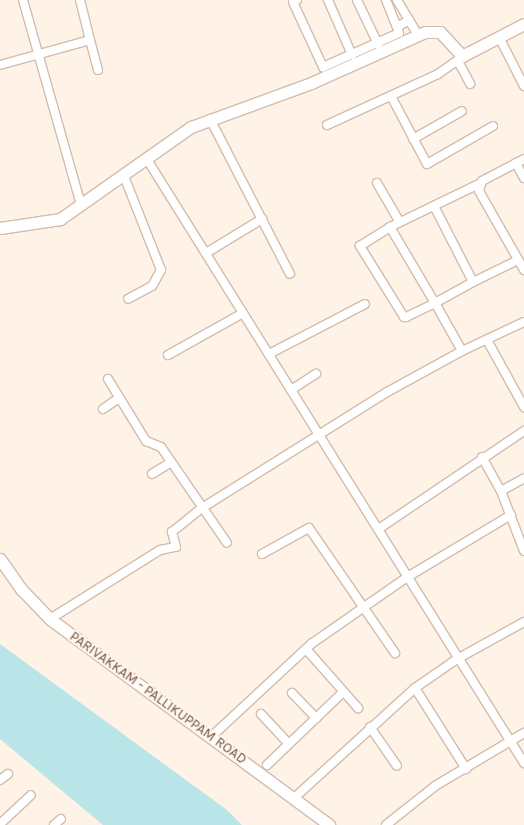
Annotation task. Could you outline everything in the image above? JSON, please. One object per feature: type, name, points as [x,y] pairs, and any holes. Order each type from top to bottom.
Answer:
[{"type":"street","points":[[22,0],[81,205]]},
{"type":"street","points":[[80,0],[98,70]]},
{"type":"street","points":[[297,0],[293,2],[323,67],[400,34],[386,0]]},
{"type":"street","points":[[328,0],[352,55]]},
{"type":"street","points":[[357,0],[378,44]]},
{"type":"street","points":[[397,0],[418,35]]},
{"type":"street","points":[[397,28],[409,20]]},
{"type":"street","points":[[327,125],[391,96],[524,24]]},
{"type":"street","points":[[0,228],[60,219],[148,161],[173,139],[210,118],[311,83],[432,29],[440,32],[461,58],[470,84]]},
{"type":"street","points":[[499,37],[524,86]]},
{"type":"street","points":[[0,65],[90,40]]},
{"type":"street","points":[[391,96],[427,164],[493,126]]},
{"type":"street","points":[[413,139],[462,111]]},
{"type":"street","points":[[210,118],[290,274]]},
{"type":"street","points":[[148,161],[319,436],[410,576],[457,659],[524,763]]},
{"type":"street","points":[[518,260],[435,302],[402,316],[361,249],[362,242],[399,221],[479,184],[520,161],[524,178]]},
{"type":"street","points":[[124,176],[161,270],[152,286],[128,299]]},
{"type":"street","points":[[377,183],[399,221]]},
{"type":"street","points":[[479,184],[482,196],[524,270]]},
{"type":"street","points":[[434,206],[473,282]]},
{"type":"street","points":[[206,253],[262,219]]},
{"type":"street","points":[[390,227],[462,351]]},
{"type":"street","points":[[269,354],[364,304]]},
{"type":"street","points":[[168,355],[243,313]]},
{"type":"street","points":[[50,619],[160,550],[176,547],[172,532],[202,508],[387,392],[462,351],[524,322]]},
{"type":"street","points":[[487,340],[524,406]]},
{"type":"street","points":[[291,390],[316,374]]},
{"type":"street","points":[[108,379],[146,441],[159,444],[227,543]]},
{"type":"street","points":[[102,409],[119,398]]},
{"type":"street","points":[[380,528],[482,457],[524,431]]},
{"type":"street","points":[[482,457],[502,491],[524,551]]},
{"type":"street","points":[[152,474],[171,462]]},
{"type":"street","points":[[502,491],[524,478]]},
{"type":"street","points":[[211,737],[306,649],[410,576],[511,515]]},
{"type":"street","points":[[262,554],[309,528],[396,653]]},
{"type":"street","name":"PARIVAKKAM - PALLIKUPPAM ROAD","points":[[0,559],[22,590],[50,619],[329,825]]},
{"type":"street","points":[[293,799],[415,688],[457,659],[524,622]]},
{"type":"street","points":[[306,649],[358,708]]},
{"type":"street","points":[[415,688],[466,769]]},
{"type":"street","points":[[267,764],[343,692]]},
{"type":"street","points":[[292,693],[316,718]]},
{"type":"street","points":[[261,714],[289,744]]},
{"type":"street","points":[[370,727],[397,766]]},
{"type":"street","points":[[386,825],[436,786],[524,733]]},
{"type":"street","points":[[0,780],[8,774]]},
{"type":"street","points":[[0,824],[31,795]]},
{"type":"street","points":[[54,825],[61,819]]},
{"type":"water","points":[[0,644],[227,810],[242,825],[103,825],[0,739]]}]
